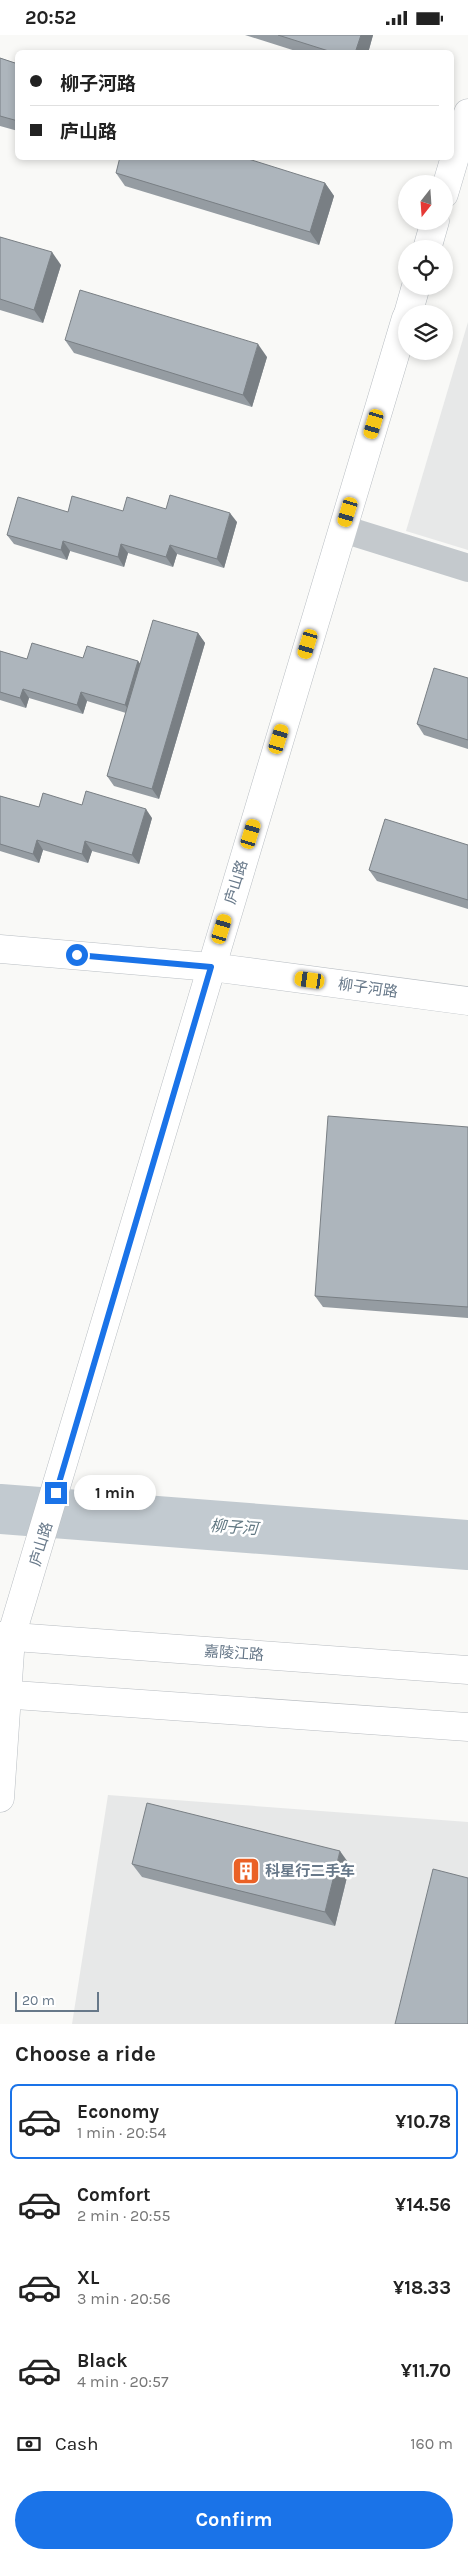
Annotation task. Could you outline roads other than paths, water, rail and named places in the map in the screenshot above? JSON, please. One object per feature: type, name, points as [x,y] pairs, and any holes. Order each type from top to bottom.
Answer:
[{"type":"street","points":[[450,175],[468,113]]},
{"type":"street","name":"庐山路","points":[[0,1798],[6,1637],[23,1603],[398,344]]},
{"type":"street","points":[[342,529],[468,568]]},
{"type":"street","name":"柳子河路","points":[[0,949],[211,967],[468,1001]]},
{"type":"street","name":"嘉陵江路","points":[[6,1637],[468,1670]]},
{"type":"street","points":[[4,1694],[468,1727]]},
{"type":"waterway","name":"柳子河","points":[[0,1509],[468,1545]]},
{"type":"place","name":"科星行二手车","points":[[246,1871]]}]
